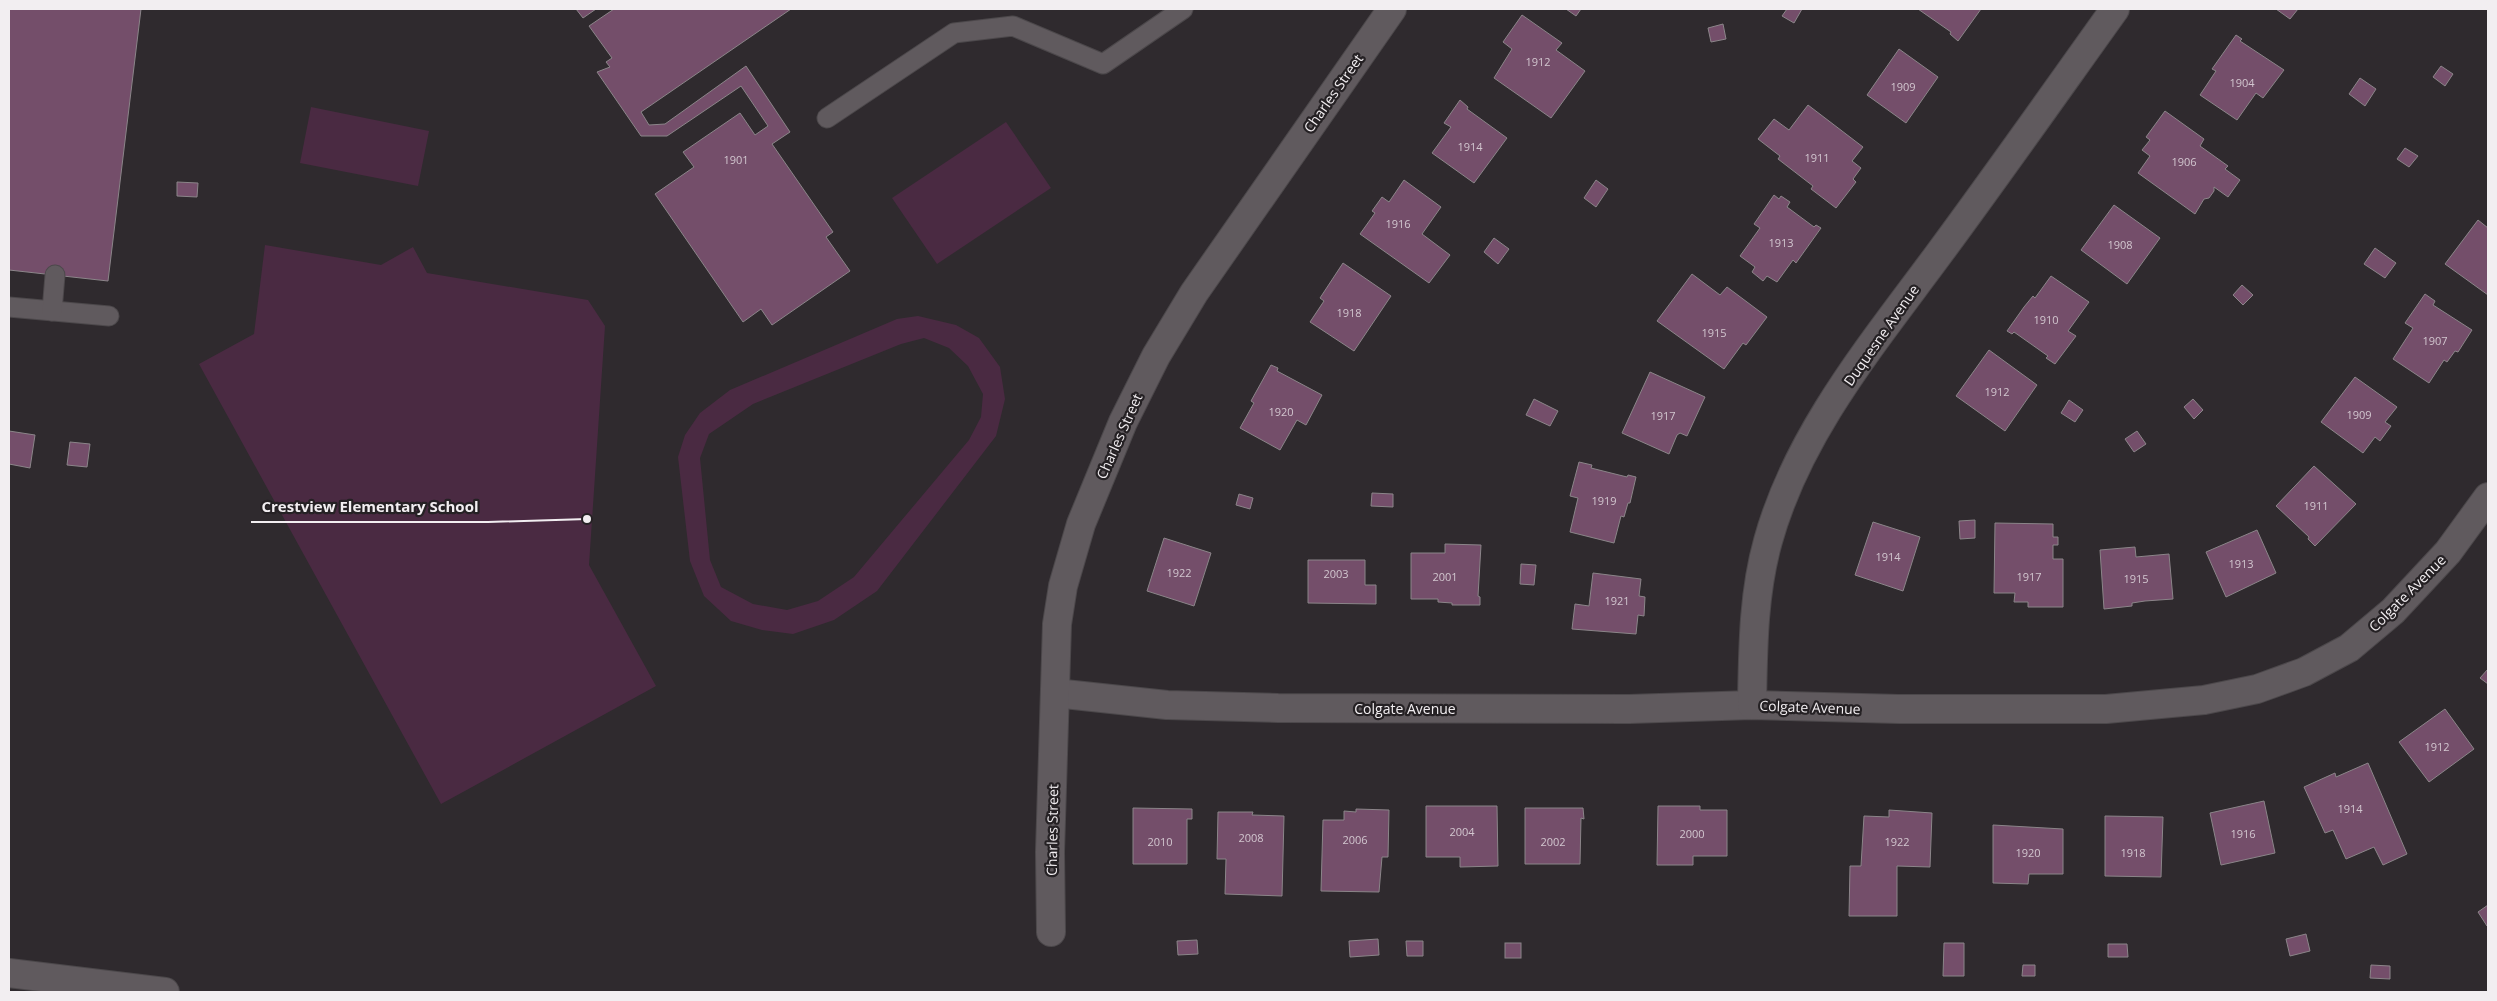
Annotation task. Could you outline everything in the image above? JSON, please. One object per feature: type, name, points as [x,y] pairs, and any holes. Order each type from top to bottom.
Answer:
[{"type":"street","name":"Charles Street","points":[[1051,932],[1050,852],[1058,624],[1062,586],[1081,524],[1127,414],[1156,356],[1194,293],[1392,9]]},
{"type":"street","name":"Duquesne Avenue","points":[[1752,705],[1753,647],[1758,591],[1768,541],[1786,487],[1818,424],[1896,310],[2115,9]]},
{"type":"street","name":"Colgate Avenue","points":[[1055,693],[1167,705],[1278,708],[1629,709],[1752,705],[1899,709],[2106,709],[2204,700],[2257,689],[2304,672],[2349,648],[2393,611],[2448,552],[2488,497]]},
{"type":"street","points":[[9,973],[61,986],[165,992]]},
{"type":"lane","points":[[827,118],[954,33],[1013,26],[1103,64],[1183,9]]},
{"type":"lane","points":[[52,311],[55,275]]},
{"type":"lane","points":[[9,307],[108,316]]},
{"type":"shaded area","points":[[311,107],[429,131],[418,186],[300,163]]},
{"type":"shaded area","points":[[1006,122],[1051,188],[937,264],[892,198]]},
{"type":"shaded area","points":[[265,245],[381,265],[413,247],[427,273],[588,300],[605,326],[589,565],[656,686],[441,804],[199,364],[254,334]]},
{"type":"shaded area","points":[[918,316],[956,325],[979,338],[1000,367],[1005,399],[996,436],[877,591],[834,620],[793,634],[762,630],[731,621],[704,596],[690,561],[678,457],[685,435],[700,413],[730,390],[897,319]],"holes":[[[924,338],[949,348],[968,366],[983,394],[981,417],[969,440],[854,577],[818,601],[787,610],[753,604],[721,587],[710,560],[700,458],[709,434],[753,404],[901,344]]]},
{"type":"building","points":[[9,9],[141,9],[108,281],[9,270]]},
{"type":"building","points":[[576,9],[596,9],[583,18]]},
{"type":"building","points":[[614,9],[791,9],[641,112],[649,125],[665,124],[746,66],[790,132],[772,144],[833,232],[826,237],[850,271],[772,325],[761,309],[743,322],[655,194],[694,167],[683,152],[740,113],[755,135],[768,126],[741,86],[667,136],[641,136],[597,72],[610,67],[606,62],[612,58],[589,26]]},
{"type":"building","points":[[1566,9],[1581,9],[1576,16]]},
{"type":"building","points":[[1787,9],[1802,9],[1794,23],[1782,16]]},
{"type":"building","points":[[1918,9],[1981,9],[1958,41],[1950,34],[1951,32]]},
{"type":"building","points":[[2276,9],[2298,9],[2290,19]]},
{"type":"building","points":[[1522,15],[1562,43],[1556,50],[1585,71],[1551,118],[1494,78],[1512,49],[1503,42]]},
{"type":"building","points":[[1723,24],[1726,39],[1711,42],[1708,28]]},
{"type":"building","points":[[2236,35],[2242,39],[2240,41],[2284,70],[2263,98],[2256,93],[2237,120],[2200,95],[2216,71],[2212,69]]},
{"type":"building","points":[[1899,49],[1938,77],[1906,123],[1867,95]]},
{"type":"building","points":[[2441,66],[2453,74],[2445,86],[2433,77]]},
{"type":"building","points":[[2360,78],[2376,89],[2365,106],[2349,94]]},
{"type":"building","points":[[1460,100],[1468,107],[1467,109],[1507,138],[1474,183],[1432,153],[1451,127],[1444,123]]},
{"type":"building","points":[[1808,105],[1863,147],[1852,161],[1861,168],[1853,179],[1856,182],[1836,208],[1811,189],[1813,186],[1778,159],[1780,156],[1758,139],[1774,119],[1789,130]]},
{"type":"building","points":[[2165,111],[2204,139],[2200,146],[2228,166],[2225,169],[2240,180],[2228,197],[2214,187],[2214,191],[2209,198],[2204,199],[2195,214],[2138,173],[2150,156],[2142,150],[2150,140],[2146,137]]},
{"type":"building","points":[[2405,148],[2418,156],[2409,167],[2397,159]]},
{"type":"building","points":[[1404,180],[1441,207],[1422,234],[1450,255],[1429,283],[1360,234],[1375,213],[1372,211],[1382,197],[1389,202]]},
{"type":"building","points":[[1596,180],[1608,189],[1596,207],[1584,198]]},
{"type":"building","points":[[177,182],[198,183],[197,197],[177,196]]},
{"type":"building","points":[[1774,195],[1779,199],[1781,196],[1790,202],[1787,207],[1814,227],[1816,225],[1821,228],[1796,263],[1793,260],[1777,282],[1767,276],[1763,281],[1752,272],[1755,267],[1740,256],[1760,228],[1754,224]]},
{"type":"building","points":[[2114,205],[2160,238],[2127,284],[2081,250]]},
{"type":"building","points":[[2478,220],[2488,228],[2488,295],[2445,264]]},
{"type":"building","points":[[1494,238],[1509,249],[1498,264],[1484,252]]},
{"type":"building","points":[[2375,248],[2396,263],[2385,278],[2364,264]]},
{"type":"building","points":[[1343,263],[1391,296],[1354,351],[1310,322],[1324,301],[1320,298]]},
{"type":"building","points":[[1692,274],[1720,295],[1727,287],[1767,317],[1746,345],[1743,343],[1724,369],[1657,321]]},
{"type":"building","points":[[2051,276],[2089,302],[2068,331],[2076,336],[2055,364],[2046,358],[2048,356],[2014,332],[2012,334],[2007,331],[2024,307],[2033,296],[2035,298]]},
{"type":"building","points":[[2242,285],[2253,295],[2243,305],[2233,295]]},
{"type":"building","points":[[2425,294],[2435,301],[2433,305],[2472,330],[2458,352],[2455,351],[2447,362],[2444,360],[2429,383],[2393,359],[2413,328],[2405,323]]},
{"type":"building","points":[[1989,350],[2037,385],[2005,431],[1956,396]]},
{"type":"building","points":[[1271,365],[1278,368],[1277,371],[1322,395],[1306,425],[1297,420],[1280,450],[1240,428],[1254,403],[1251,401]]},
{"type":"building","points":[[1650,372],[1705,397],[1687,436],[1680,433],[1677,435],[1669,454],[1622,433]]},
{"type":"building","points":[[2355,377],[2397,407],[2385,422],[2391,426],[2380,441],[2375,437],[2363,453],[2321,422]]},
{"type":"building","points":[[1534,399],[1558,411],[1550,426],[1526,415]]},
{"type":"building","points":[[2193,399],[2203,410],[2194,419],[2184,407]]},
{"type":"building","points":[[2069,400],[2083,410],[2075,422],[2061,413]]},
{"type":"building","points":[[9,431],[35,435],[30,468],[9,464]]},
{"type":"building","points":[[2137,431],[2146,444],[2134,452],[2125,439]]},
{"type":"building","points":[[70,442],[90,444],[87,467],[67,465]]},
{"type":"building","points":[[1579,462],[1592,465],[1591,468],[1627,477],[1628,475],[1636,477],[1630,503],[1628,503],[1624,517],[1621,516],[1614,543],[1570,532],[1578,498],[1570,496]]},
{"type":"building","points":[[2314,466],[2356,504],[2315,546],[2308,539],[2309,537],[2276,506]]},
{"type":"building","points":[[1372,493],[1393,494],[1393,507],[1371,506]]},
{"type":"building","points":[[1239,494],[1253,498],[1250,509],[1236,505]]},
{"type":"building","points":[[1975,520],[1975,538],[1960,539],[1959,521]]},
{"type":"building","points":[[1873,522],[1920,537],[1903,591],[1855,575]]},
{"type":"building","points":[[1995,523],[2053,524],[2053,537],[2058,537],[2058,545],[2053,545],[2053,559],[2063,559],[2063,607],[2028,607],[2028,602],[2014,602],[2015,593],[1994,593]]},
{"type":"building","points":[[2257,530],[2276,573],[2226,597],[2206,552]]},
{"type":"building","points":[[1164,538],[1211,553],[1194,606],[1147,591]]},
{"type":"building","points":[[1445,544],[1481,545],[1478,596],[1480,597],[1480,605],[1452,605],[1452,603],[1438,602],[1438,599],[1411,599],[1411,553],[1445,553]]},
{"type":"building","points":[[2135,547],[2136,557],[2169,554],[2173,599],[2145,601],[2132,603],[2132,606],[2104,609],[2100,550]]},
{"type":"building","points":[[1308,560],[1365,560],[1365,585],[1376,585],[1376,604],[1308,603]]},
{"type":"building","points":[[1521,564],[1536,565],[1534,585],[1520,584]]},
{"type":"building","points":[[1593,573],[1641,579],[1639,596],[1645,597],[1644,616],[1638,615],[1636,634],[1572,629],[1575,604],[1589,606]]},
{"type":"building","points":[[2488,669],[2488,684],[2480,678]]},
{"type":"building","points":[[2445,709],[2474,749],[2429,782],[2399,742]]},
{"type":"building","points":[[2368,763],[2407,854],[2383,865],[2374,847],[2346,859],[2333,830],[2325,833],[2304,787],[2335,773],[2336,777]]},
{"type":"building","points":[[2264,801],[2275,853],[2221,865],[2210,813]]},
{"type":"building","points":[[1426,806],[1497,806],[1498,866],[1460,867],[1460,857],[1426,857]]},
{"type":"building","points":[[1658,806],[1700,806],[1700,810],[1727,810],[1727,856],[1693,856],[1693,865],[1657,865]]},
{"type":"building","points":[[1133,808],[1192,809],[1192,819],[1187,819],[1187,864],[1133,864]]},
{"type":"building","points":[[1525,808],[1583,808],[1584,819],[1581,818],[1580,864],[1525,864]]},
{"type":"building","points":[[1356,809],[1389,810],[1388,857],[1382,857],[1379,892],[1321,891],[1323,820],[1344,820],[1344,811],[1356,812]]},
{"type":"building","points":[[1889,810],[1932,813],[1930,867],[1897,866],[1897,916],[1849,916],[1850,866],[1861,866],[1864,816],[1889,817]]},
{"type":"building","points":[[1218,812],[1253,812],[1252,815],[1284,816],[1282,896],[1225,894],[1226,859],[1217,859]]},
{"type":"building","points":[[2105,816],[2163,817],[2161,877],[2105,876]]},
{"type":"building","points":[[1993,825],[2063,829],[2063,874],[2029,874],[2028,884],[1993,883]]},
{"type":"building","points":[[2488,905],[2488,925],[2487,926],[2478,912]]},
{"type":"building","points":[[2306,934],[2310,951],[2290,956],[2286,939]]},
{"type":"building","points":[[1378,939],[1379,955],[1350,957],[1349,941]]},
{"type":"building","points":[[1197,940],[1198,954],[1178,955],[1177,941]]},
{"type":"building","points":[[1406,941],[1423,941],[1423,956],[1407,956]]},
{"type":"building","points":[[1505,943],[1521,943],[1521,958],[1505,958]]},
{"type":"building","points":[[1944,943],[1964,943],[1964,976],[1943,976]]},
{"type":"building","points":[[2108,944],[2127,944],[2128,957],[2108,957]]},
{"type":"building","points":[[2023,965],[2035,965],[2035,976],[2022,976]]},
{"type":"building","points":[[2371,965],[2390,966],[2390,979],[2370,978]]},
{"type":"place","name":"Crestview Elementary School","points":[[587,519]]}]
